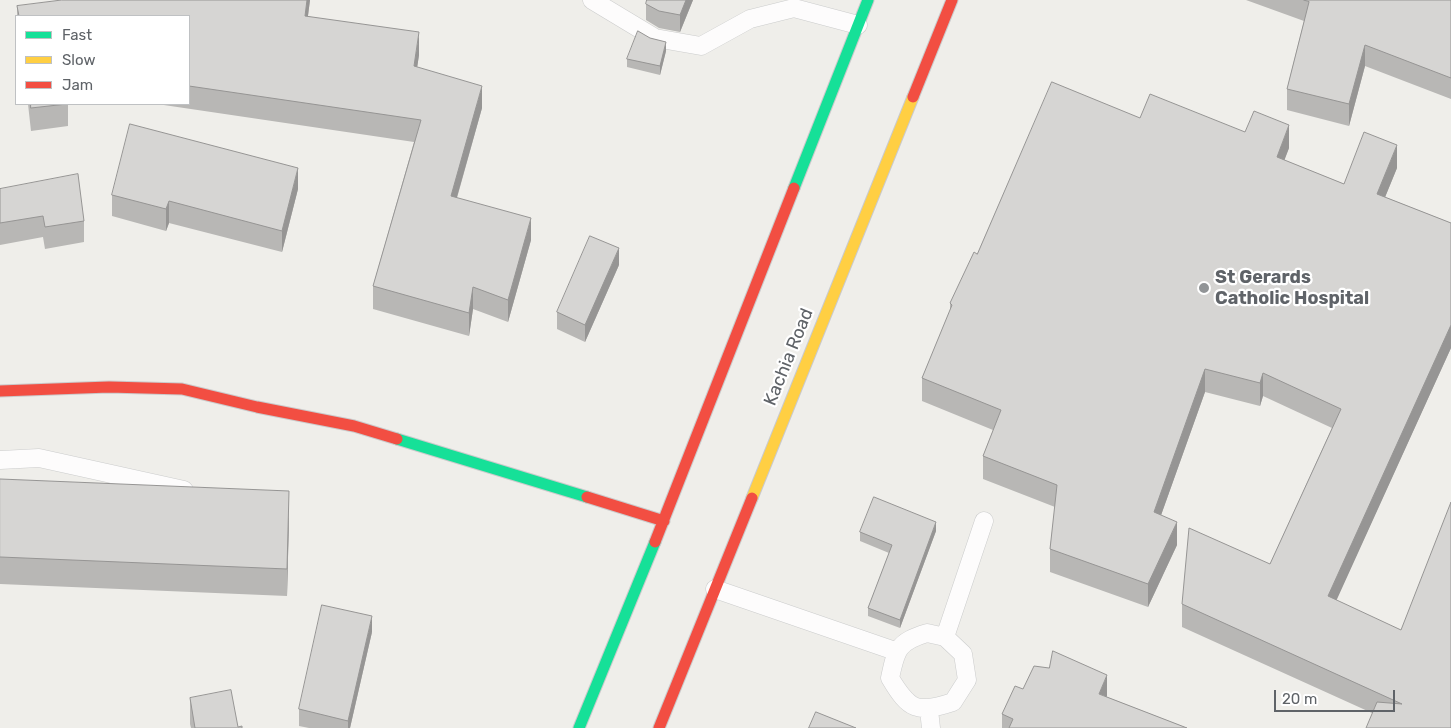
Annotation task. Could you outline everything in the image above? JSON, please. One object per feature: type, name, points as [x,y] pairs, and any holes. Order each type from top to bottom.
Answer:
[{"type":"main road","points":[[579,728],[664,521],[868,0]]},
{"type":"main road","name":"Kachia Road","points":[[660,728],[952,0]]},
{"type":"main road","points":[[0,391],[109,386],[182,388],[257,407],[354,426],[664,521]]},
{"type":"lane","points":[[592,0],[655,38],[701,46],[750,18],[794,8],[858,25]]},
{"type":"lane","points":[[0,460],[39,458],[141,482],[204,494]]},
{"type":"lane","points":[[945,637],[984,521]]},
{"type":"lane","points":[[715,589],[895,652]]},
{"type":"lane","points":[[927,633],[945,637],[964,654],[967,680],[954,702],[929,710],[904,701],[890,678],[895,652],[908,638],[927,633]]},
{"type":"lane","points":[[929,710],[931,728]]},
{"type":"building","points":[[62,0],[307,0],[305,16],[419,32],[414,66],[482,86],[451,196],[531,218],[508,300],[473,287],[469,313],[373,286],[421,120],[190,86],[190,15],[19,15],[17,6]]},
{"type":"building","points":[[647,0],[686,0],[680,15],[659,11],[646,4]]},
{"type":"building","points":[[1304,0],[1451,0],[1451,78],[1365,45],[1349,104],[1287,89],[1309,2]]},
{"type":"building","points":[[638,31],[650,38],[666,42],[660,66],[627,59]]},
{"type":"building","points":[[1052,82],[1140,118],[1150,94],[1245,132],[1254,111],[1289,125],[1277,157],[1344,184],[1364,132],[1397,145],[1377,194],[1451,223],[1451,325],[1328,596],[1401,630],[1451,502],[1451,728],[1366,728],[1377,702],[1402,704],[1182,604],[1189,528],[1270,564],[1341,409],[1263,373],[1260,383],[1205,369],[1154,512],[1177,522],[1148,584],[1050,549],[1057,485],[983,456],[1001,410],[922,378],[952,305],[950,303],[974,252],[977,254]]},
{"type":"building","points":[[31,105],[58,105],[31,108]]},
{"type":"building","points":[[130,124],[298,168],[282,231],[169,201],[166,209],[112,195]]},
{"type":"building","points":[[78,174],[84,221],[45,227],[43,216],[0,223],[0,189]]},
{"type":"building","points":[[590,236],[619,248],[585,325],[557,312]]},
{"type":"building","points":[[0,479],[289,491],[287,569],[0,557]]},
{"type":"building","points":[[874,497],[936,522],[900,620],[868,608],[892,545],[860,532]]},
{"type":"building","points":[[322,605],[372,616],[348,721],[299,709]]},
{"type":"building","points":[[1053,651],[1107,675],[1099,694],[1187,728],[1009,728],[1013,719],[1002,714],[1015,686],[1023,689],[1034,666],[1049,668]]},
{"type":"building","points":[[231,690],[238,727],[242,726],[242,728],[195,728],[190,698]]},
{"type":"building","points":[[816,712],[856,728],[809,728]]},
{"type":"traffic: fast","points":[[794,188],[868,0]]},
{"type":"traffic: fast","points":[[397,439],[587,497]]},
{"type":"traffic: fast","points":[[579,728],[655,542]]},
{"type":"traffic: slow","points":[[752,498],[913,97]]},
{"type":"traffic: jam","points":[[913,97],[952,0]]},
{"type":"traffic: jam","points":[[655,542],[794,188]]},
{"type":"traffic: jam","points":[[0,391],[109,387],[182,389],[257,407],[354,426],[397,439]]},
{"type":"traffic: jam","points":[[587,497],[664,521]]},
{"type":"traffic: jam","points":[[659,728],[752,498]]},
{"type":"place","name":"St Gerards Catholic Hospital","points":[[1204,288]]}]
